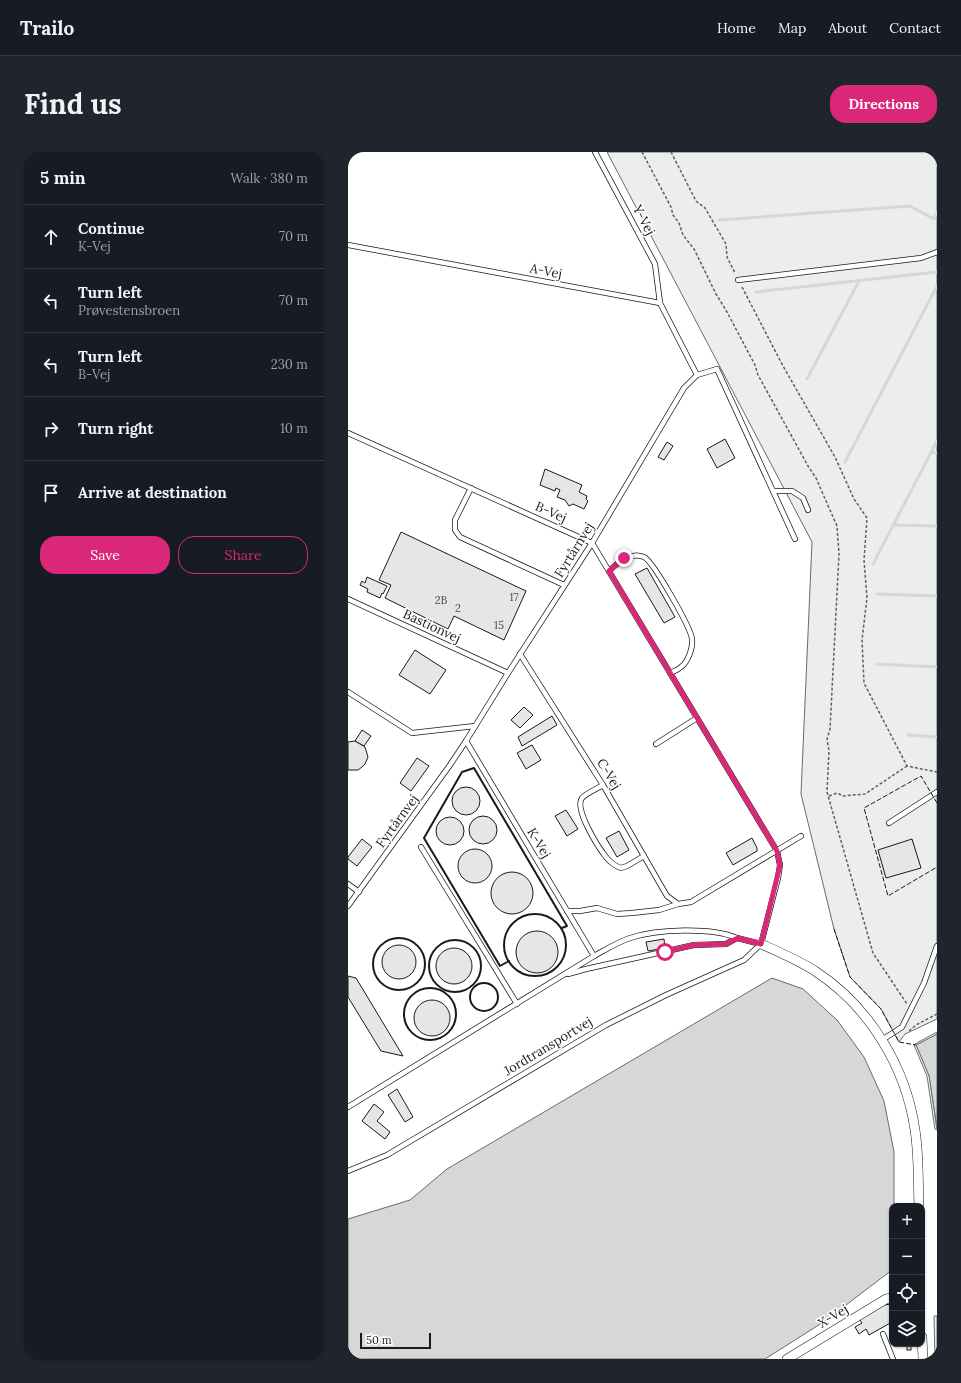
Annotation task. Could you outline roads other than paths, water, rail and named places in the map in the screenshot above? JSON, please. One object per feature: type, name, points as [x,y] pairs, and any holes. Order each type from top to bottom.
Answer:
[{"type":"street","points":[[761,944],[788,955],[815,971],[841,991],[863,1014],[882,1040],[897,1068],[908,1099],[915,1130],[919,1203]]},
{"type":"street","name":"X-Vej","points":[[787,1359],[889,1298]]},
{"type":"street","points":[[922,1347],[923,1359]]},
{"type":"lane","name":"Y-Vej","points":[[595,152],[655,264],[660,304]]},
{"type":"lane","name":"A-Vej","points":[[348,245],[660,304]]},
{"type":"lane","points":[[738,280],[921,258],[937,252]]},
{"type":"lane","points":[[660,304],[697,375]]},
{"type":"lane","name":"Fyrtårnvej","points":[[348,906],[446,772],[508,672],[592,543],[684,388],[697,375],[717,369],[795,539]]},
{"type":"lane","name":"B-Vej","points":[[348,432],[592,543]]},
{"type":"lane","points":[[471,488],[456,520],[455,530],[460,537],[564,586]]},
{"type":"lane","points":[[773,491],[792,491],[803,498],[808,510]]},
{"type":"lane","points":[[348,1107],[594,956],[630,938],[662,932],[691,930],[727,934],[761,944],[780,865],[777,851],[592,543]]},
{"type":"lane","points":[[609,571],[624,558],[637,556],[644,557],[651,563],[690,630],[692,640],[690,654],[681,667],[670,673]]},
{"type":"lane","name":"Bastionvej","points":[[348,599],[508,672]]},
{"type":"lane","name":"C-Vej","points":[[520,654],[603,785],[667,896],[678,904]]},
{"type":"lane","points":[[348,692],[412,733],[475,726]]},
{"type":"lane","points":[[656,744],[697,718]]},
{"type":"lane","name":"K-Vej","points":[[466,741],[594,956]]},
{"type":"lane","points":[[603,785],[582,798],[579,806],[594,837],[605,856],[616,866],[621,868],[644,856]]},
{"type":"lane","points":[[889,823],[937,792]]},
{"type":"lane","points":[[567,911],[580,911],[597,908],[617,914],[632,913],[659,910],[678,904],[691,902],[757,861],[801,836]]},
{"type":"lane","points":[[420,847],[517,1004]]},
{"type":"lane","points":[[348,884],[359,892]]},
{"type":"lane","points":[[562,976],[586,969],[694,945],[726,944],[738,938]]},
{"type":"lane","name":"Jordtransportvej","points":[[348,1172],[387,1155],[606,1025],[666,995],[744,960],[761,944]]},
{"type":"lane","points":[[882,1040],[902,1027],[924,983],[937,946]]},
{"type":"lane","points":[[883,1334],[893,1359]]},
{"type":"waterway","points":[[936,152],[937,166]]},
{"type":"waterway","points":[[719,220],[910,206],[934,219],[937,212]]},
{"type":"waterway","points":[[756,292],[937,272]]},
{"type":"waterway","points":[[807,379],[859,281]]},
{"type":"waterway","points":[[845,462],[937,286]]},
{"type":"waterway","points":[[873,564],[937,441]]},
{"type":"waterway","points":[[931,452],[937,453]]},
{"type":"waterway","points":[[894,525],[937,526]]},
{"type":"waterway","points":[[877,594],[937,596]]},
{"type":"waterway","points":[[877,664],[937,667]]},
{"type":"waterway","points":[[908,735],[937,737]]}]
